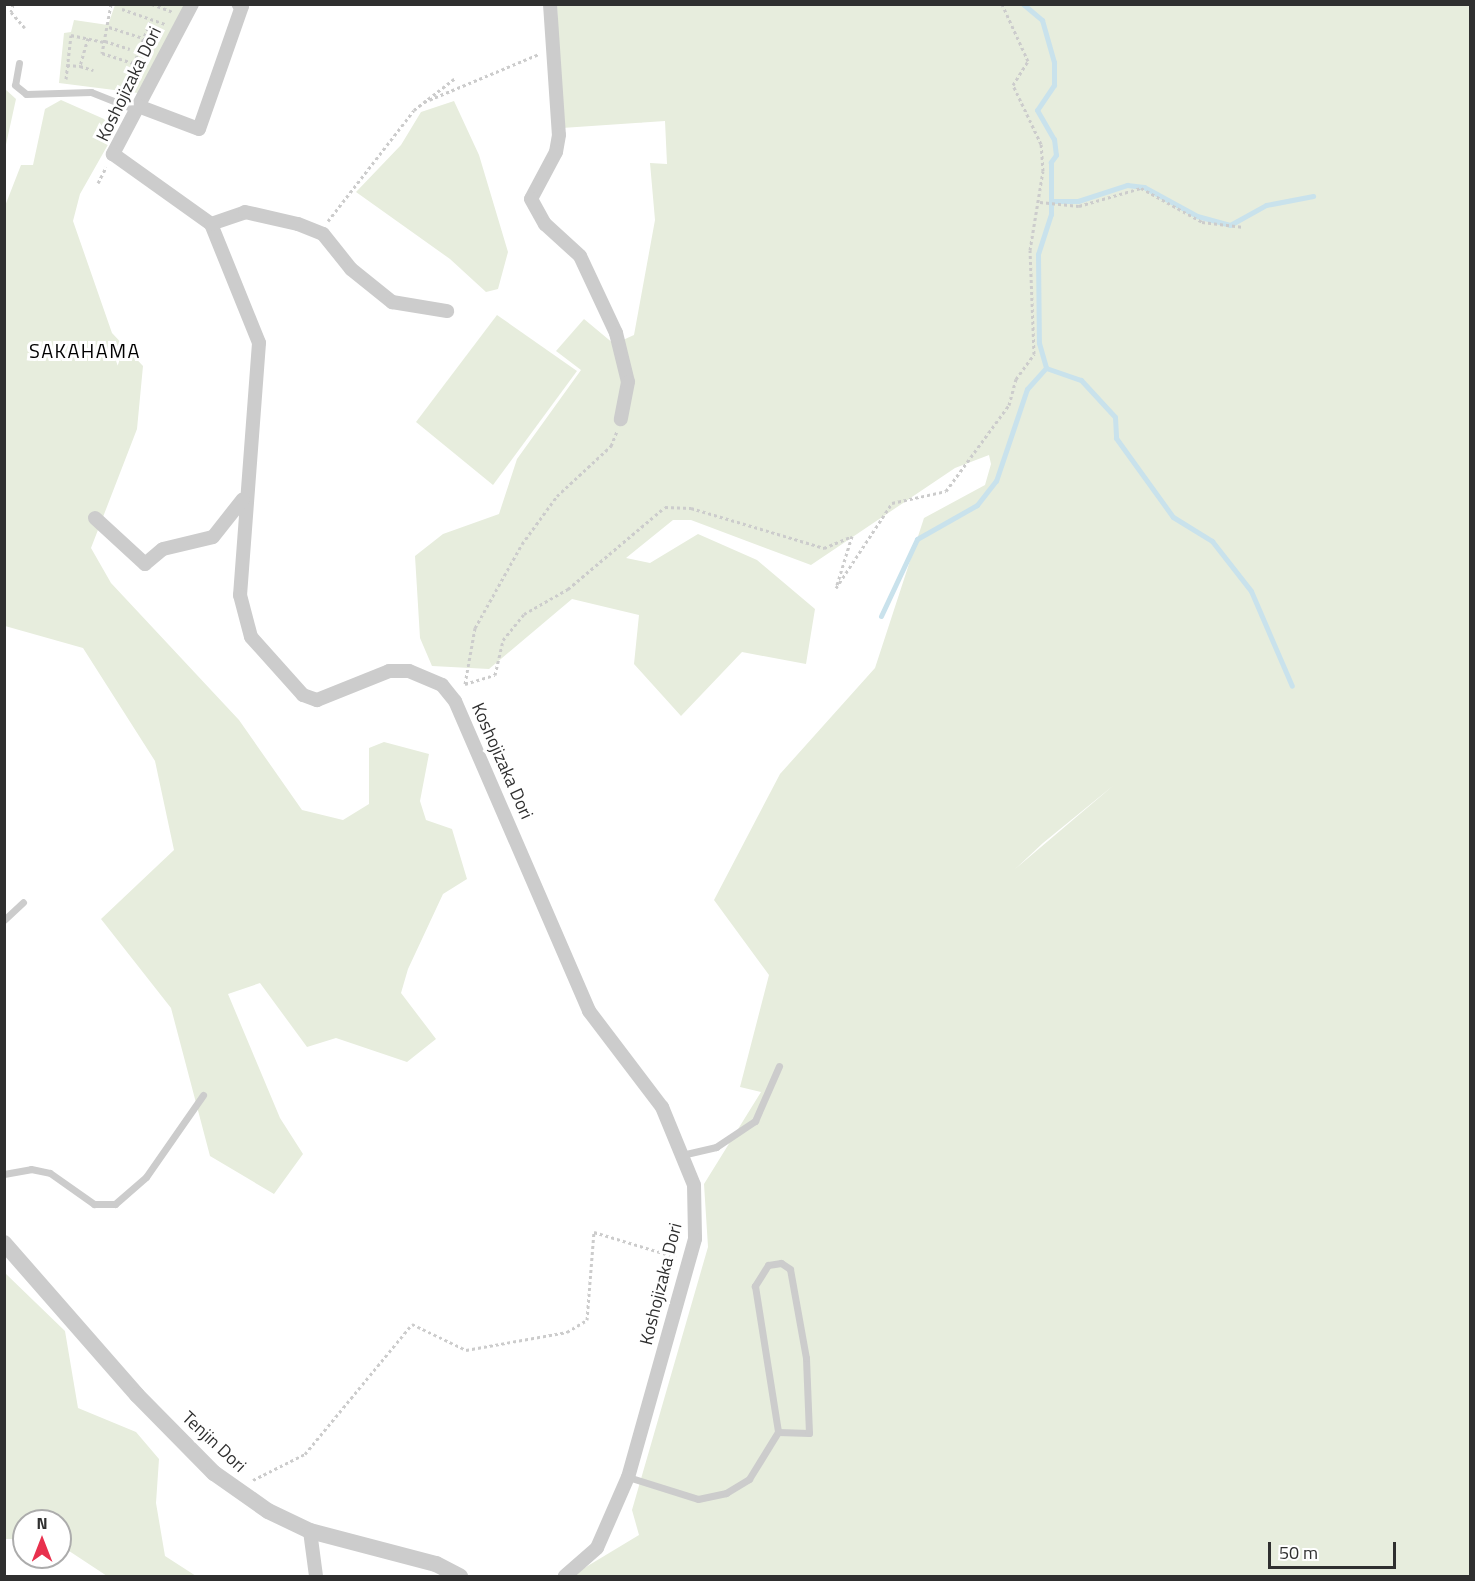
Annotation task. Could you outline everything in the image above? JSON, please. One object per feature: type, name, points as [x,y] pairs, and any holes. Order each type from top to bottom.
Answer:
[{"type":"street","name":"Koshojizaka Dori","points":[[192,4],[112,154],[211,224],[259,343],[243,499],[244,616],[261,653],[281,676],[317,700],[389,671],[409,671],[442,685],[455,701],[589,1011],[662,1107],[686,1154],[696,1218],[689,1261],[628,1477],[597,1548],[565,1576]]},
{"type":"street","points":[[137,108],[199,129],[242,6],[238,4]]},
{"type":"street","points":[[550,4],[550,51],[559,135],[556,152],[531,199],[546,224],[580,256],[616,333],[628,382],[621,419]]},
{"type":"street","points":[[211,224],[245,212],[320,232],[351,269],[392,302],[447,311]]},
{"type":"street","points":[[95,518],[145,564],[163,549],[213,537],[243,499]]},
{"type":"street","name":"Tenjin Dori","points":[[4,1243],[137,1395],[235,1488],[310,1531],[436,1564],[459,1576]]},
{"type":"street","points":[[310,1531],[316,1576]]},
{"type":"lane","points":[[19,63],[15,85],[26,94],[91,92],[137,108]]},
{"type":"lane","points":[[4,920],[23,902]]},
{"type":"lane","points":[[686,1154],[716,1147],[755,1121],[779,1066]]},
{"type":"lane","points":[[4,1174],[31,1169],[50,1173],[94,1204],[115,1204],[146,1177],[203,1095]]},
{"type":"lane","points":[[628,1477],[698,1499],[726,1493],[748,1479],[778,1432],[755,1286],[768,1265],[781,1263],[790,1269],[806,1358],[809,1433],[778,1432]]},
{"type":"path","points":[[13,4],[11,12],[25,28]]},
{"type":"path","points":[[111,4],[109,27],[102,53],[142,67],[136,77],[128,74]]},
{"type":"path","points":[[152,4],[177,13]]},
{"type":"path","points":[[465,684],[495,675],[503,640],[524,614],[568,589],[665,507],[691,508],[824,548],[852,536],[836,588],[892,503],[946,491],[1010,405],[1016,379],[1034,354],[1030,250],[1039,202],[1041,144],[1013,85],[1028,61],[1002,4]]},
{"type":"path","points":[[122,9],[169,26]]},
{"type":"path","points":[[134,64],[151,19]]},
{"type":"path","points":[[109,27],[152,41],[161,38]]},
{"type":"path","points":[[66,79],[71,35],[105,41],[130,49]]},
{"type":"path","points":[[80,66],[88,38]]},
{"type":"path","points":[[148,52],[152,41]]},
{"type":"path","points":[[422,103],[550,51]]},
{"type":"path","points":[[67,65],[93,70]]},
{"type":"path","points":[[320,232],[422,103],[454,79]]},
{"type":"path","points":[[1039,202],[1064,206],[1141,188],[1202,222],[1244,227]]},
{"type":"path","points":[[455,701],[465,684],[475,628],[522,544],[556,496],[611,446],[621,419]]},
{"type":"path","points":[[235,1488],[305,1454],[393,1340],[412,1324],[466,1350],[567,1332],[587,1320],[594,1232],[689,1261]]},
{"type":"green space","points":[[115,5],[185,5],[138,93],[59,83],[64,33],[71,32],[74,20],[108,25]]},
{"type":"green space","points":[[557,5],[1470,5],[1470,1576],[571,1576],[639,1535],[632,1510],[708,1247],[704,1184],[761,1092],[740,1087],[769,975],[714,900],[780,774],[875,668],[924,518],[985,485],[991,464],[989,455],[955,468],[811,565],[691,520],[673,520],[626,558],[650,563],[698,534],[757,560],[815,609],[806,664],[742,652],[681,716],[634,664],[639,615],[572,599],[489,669],[432,666],[420,638],[415,556],[443,534],[499,514],[517,459],[581,370],[556,351],[584,319],[614,344],[634,335],[655,220],[650,163],[667,164],[665,121],[562,128]],"holes":[[[1114,785],[1014,870],[1043,843]]]},
{"type":"green space","points":[[4,89],[16,99],[5,149]]},
{"type":"green space","points":[[61,100],[104,119],[114,134],[80,194],[73,221],[112,333],[143,366],[137,429],[91,548],[111,583],[239,720],[302,810],[343,820],[369,804],[369,748],[384,742],[429,754],[420,801],[426,820],[452,829],[467,879],[443,894],[408,969],[401,993],[436,1039],[407,1062],[336,1038],[307,1047],[260,983],[228,994],[280,1118],[303,1154],[274,1194],[210,1156],[171,1008],[101,919],[174,850],[155,761],[83,648],[5,626],[5,206],[21,165],[33,165],[45,109]]},
{"type":"green space","points":[[454,101],[479,155],[508,252],[498,289],[486,292],[450,259],[356,192],[401,145],[421,112]]},
{"type":"green space","points":[[497,315],[577,371],[493,485],[416,422]]},
{"type":"green space","points":[[5,1273],[65,1331],[78,1408],[136,1432],[159,1459],[156,1503],[165,1556],[196,1576],[107,1576],[72,1553],[72,1509],[12,1509],[12,1539],[5,1539]]},
{"type":"waterway","points":[[1023,4],[1042,20],[1054,62],[1054,85],[1037,110],[1054,139],[1056,155],[1051,162],[1051,214],[1038,254],[1039,343],[1046,368],[1081,380],[1115,417],[1116,438],[1173,517],[1212,541],[1251,591],[1292,686]]},
{"type":"waterway","points":[[1053,201],[1078,201],[1127,185],[1144,187],[1197,216],[1230,225],[1266,205],[1313,196]]},
{"type":"waterway","points":[[881,616],[917,539],[977,505],[996,481],[1027,389],[1046,368]]},
{"type":"district","name":"SAKAHAMA","points":[[85,350]]}]
